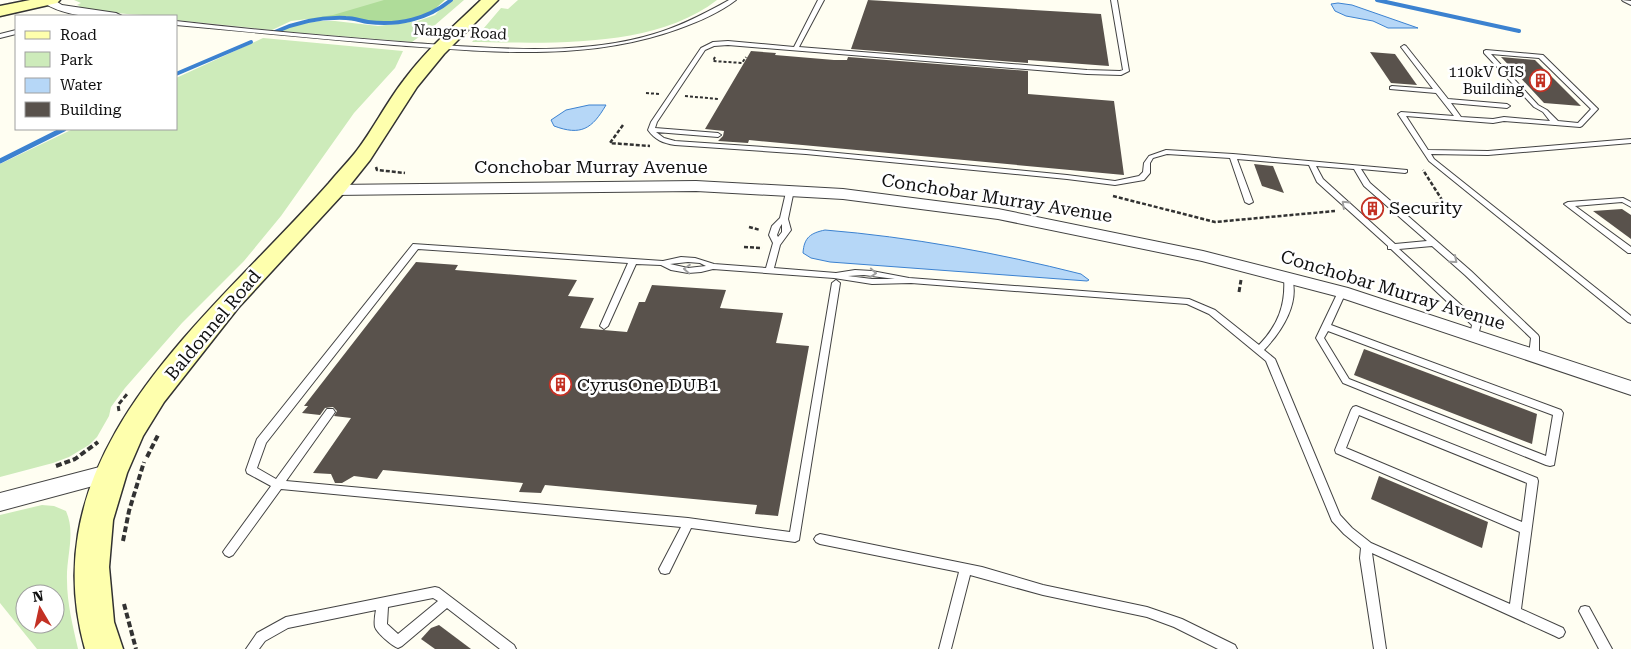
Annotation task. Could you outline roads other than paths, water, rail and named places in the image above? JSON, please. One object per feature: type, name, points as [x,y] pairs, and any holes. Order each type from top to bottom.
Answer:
[{"type":"street","points":[[0,11],[50,0],[59,8],[86,15]]},
{"type":"street","name":"Baldonnel Road","points":[[104,649],[96,622],[92,567],[97,520],[111,473],[130,432],[154,395],[229,302],[334,190],[363,156],[410,84],[441,47],[490,0]]},
{"type":"street","name":"Conchobar Murray Avenue","points":[[334,190],[620,185],[790,190],[916,202],[998,214],[1203,256],[1288,277],[1342,292],[1631,388]]},
{"type":"street","points":[[0,502],[111,473]]},
{"type":"lane","name":"Nangor Road","points":[[178,23],[291,35],[441,47],[551,50],[616,44],[668,32],[696,22],[733,0]]},
{"type":"lane","points":[[796,48],[821,0]]},
{"type":"lane","points":[[651,130],[657,117],[705,47],[728,43],[1121,73],[1126,71],[1114,0]]},
{"type":"lane","points":[[1625,0],[1631,3]]},
{"type":"lane","points":[[0,36],[15,32]]},
{"type":"lane","points":[[1404,47],[1458,118]]},
{"type":"lane","points":[[1556,123],[1545,111],[1536,106],[1486,52],[1541,56],[1595,109],[1580,125],[1401,114],[1431,160],[1631,320]]},
{"type":"lane","points":[[1392,88],[1438,91]]},
{"type":"lane","points":[[1446,102],[1506,106]]},
{"type":"lane","points":[[651,130],[718,135]]},
{"type":"lane","points":[[651,130],[654,136],[675,143],[806,152],[1115,183],[1142,178],[1146,173],[1148,159],[1166,152],[1404,171]]},
{"type":"lane","points":[[1426,152],[1488,153],[1631,141]]},
{"type":"lane","points":[[1233,156],[1249,202]]},
{"type":"lane","points":[[1311,163],[1320,180],[1477,324],[1474,335]]},
{"type":"lane","points":[[1356,167],[1366,184],[1468,273],[1534,337],[1534,355]]},
{"type":"lane","points":[[770,270],[778,243],[785,236],[787,229],[784,218],[790,190]]},
{"type":"lane","points":[[1631,206],[1623,200],[1568,204],[1631,251]]},
{"type":"lane","points":[[1392,247],[1434,243]]},
{"type":"lane","points":[[835,279],[795,537],[688,523],[277,484],[251,470],[261,442],[416,246],[662,263],[670,268],[704,270],[712,266],[770,270],[835,279],[892,283],[911,280],[1188,302],[1212,312],[1270,359],[1336,518],[1348,531],[1367,546],[1559,632]]},
{"type":"lane","points":[[604,326],[633,261]]},
{"type":"lane","points":[[1260,349],[1275,334],[1286,314],[1288,277]]},
{"type":"lane","points":[[1327,327],[1558,413],[1550,462],[1346,382],[1320,338],[1327,327],[1342,292]]},
{"type":"lane","points":[[1514,612],[1533,481],[1356,410],[1340,450],[1526,529]]},
{"type":"lane","points":[[229,552],[330,412]]},
{"type":"lane","points":[[665,569],[688,523]]},
{"type":"lane","points":[[820,539],[966,569],[1043,590],[1147,612],[1178,624],[1231,649]]},
{"type":"lane","points":[[1367,546],[1366,558],[1380,649]]},
{"type":"lane","points":[[945,649],[966,569]]},
{"type":"lane","points":[[252,649],[261,637],[286,623],[435,592],[510,649]]},
{"type":"lane","points":[[382,603],[381,626],[398,642],[447,601]]},
{"type":"lane","points":[[1585,611],[1606,649]]},
{"type":"water","points":[[1331,4],[1352,5],[1418,28],[1388,28],[1373,21],[1346,16],[1335,11]]},
{"type":"water","points":[[589,105],[606,105],[596,120],[585,128],[579,130],[563,129],[554,126],[551,120],[566,110]]},
{"type":"water","points":[[825,230],[922,241],[1018,259],[1081,274],[1089,280],[830,262],[811,258],[803,253],[807,239]]},
{"type":"waterway","points":[[275,32],[292,25],[327,18],[349,18],[379,23],[401,22],[433,12],[451,0]]},
{"type":"waterway","points":[[1377,0],[1519,31]]},
{"type":"waterway","points":[[178,73],[251,42]]},
{"type":"waterway","points":[[0,161],[62,130]]},
{"type":"place","name":"110kV GIS Building","points":[[1540,81]]},
{"type":"place","name":"Security","points":[[1373,208]]},
{"type":"place","name":"CyrusOne DUB1","points":[[561,385]]}]
